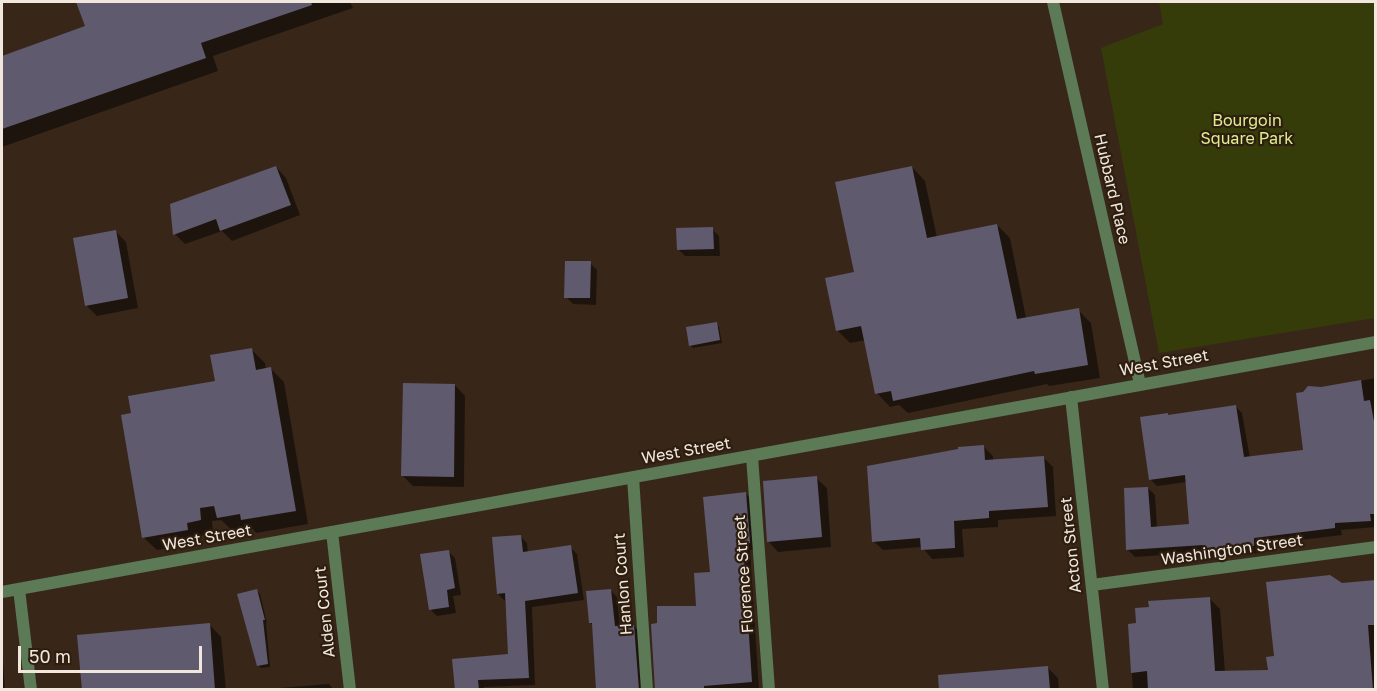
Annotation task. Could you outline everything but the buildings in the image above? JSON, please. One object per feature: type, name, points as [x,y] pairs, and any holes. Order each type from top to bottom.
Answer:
[{"type":"street","name":"Hubbard Place","points":[[1053,2],[1140,384]]},
{"type":"street","name":"West Street","points":[[2,592],[1376,342]]},
{"type":"street","name":"Acton Street","points":[[1071,398],[1102,690]]},
{"type":"street","name":"Florence Street","points":[[752,456],[769,690]]},
{"type":"street","name":"Hanlon Court","points":[[633,477],[647,690]]},
{"type":"street","name":"Alden Court","points":[[332,532],[350,690]]},
{"type":"street","name":"Washington Street","points":[[1092,585],[1376,547]]},
{"type":"street","points":[[19,589],[31,690]]},
{"type":"green space","name":"Bourgoin Square Park","points":[[1159,2],[1375,2],[1375,318],[1159,353],[1101,48],[1163,24]]}]
